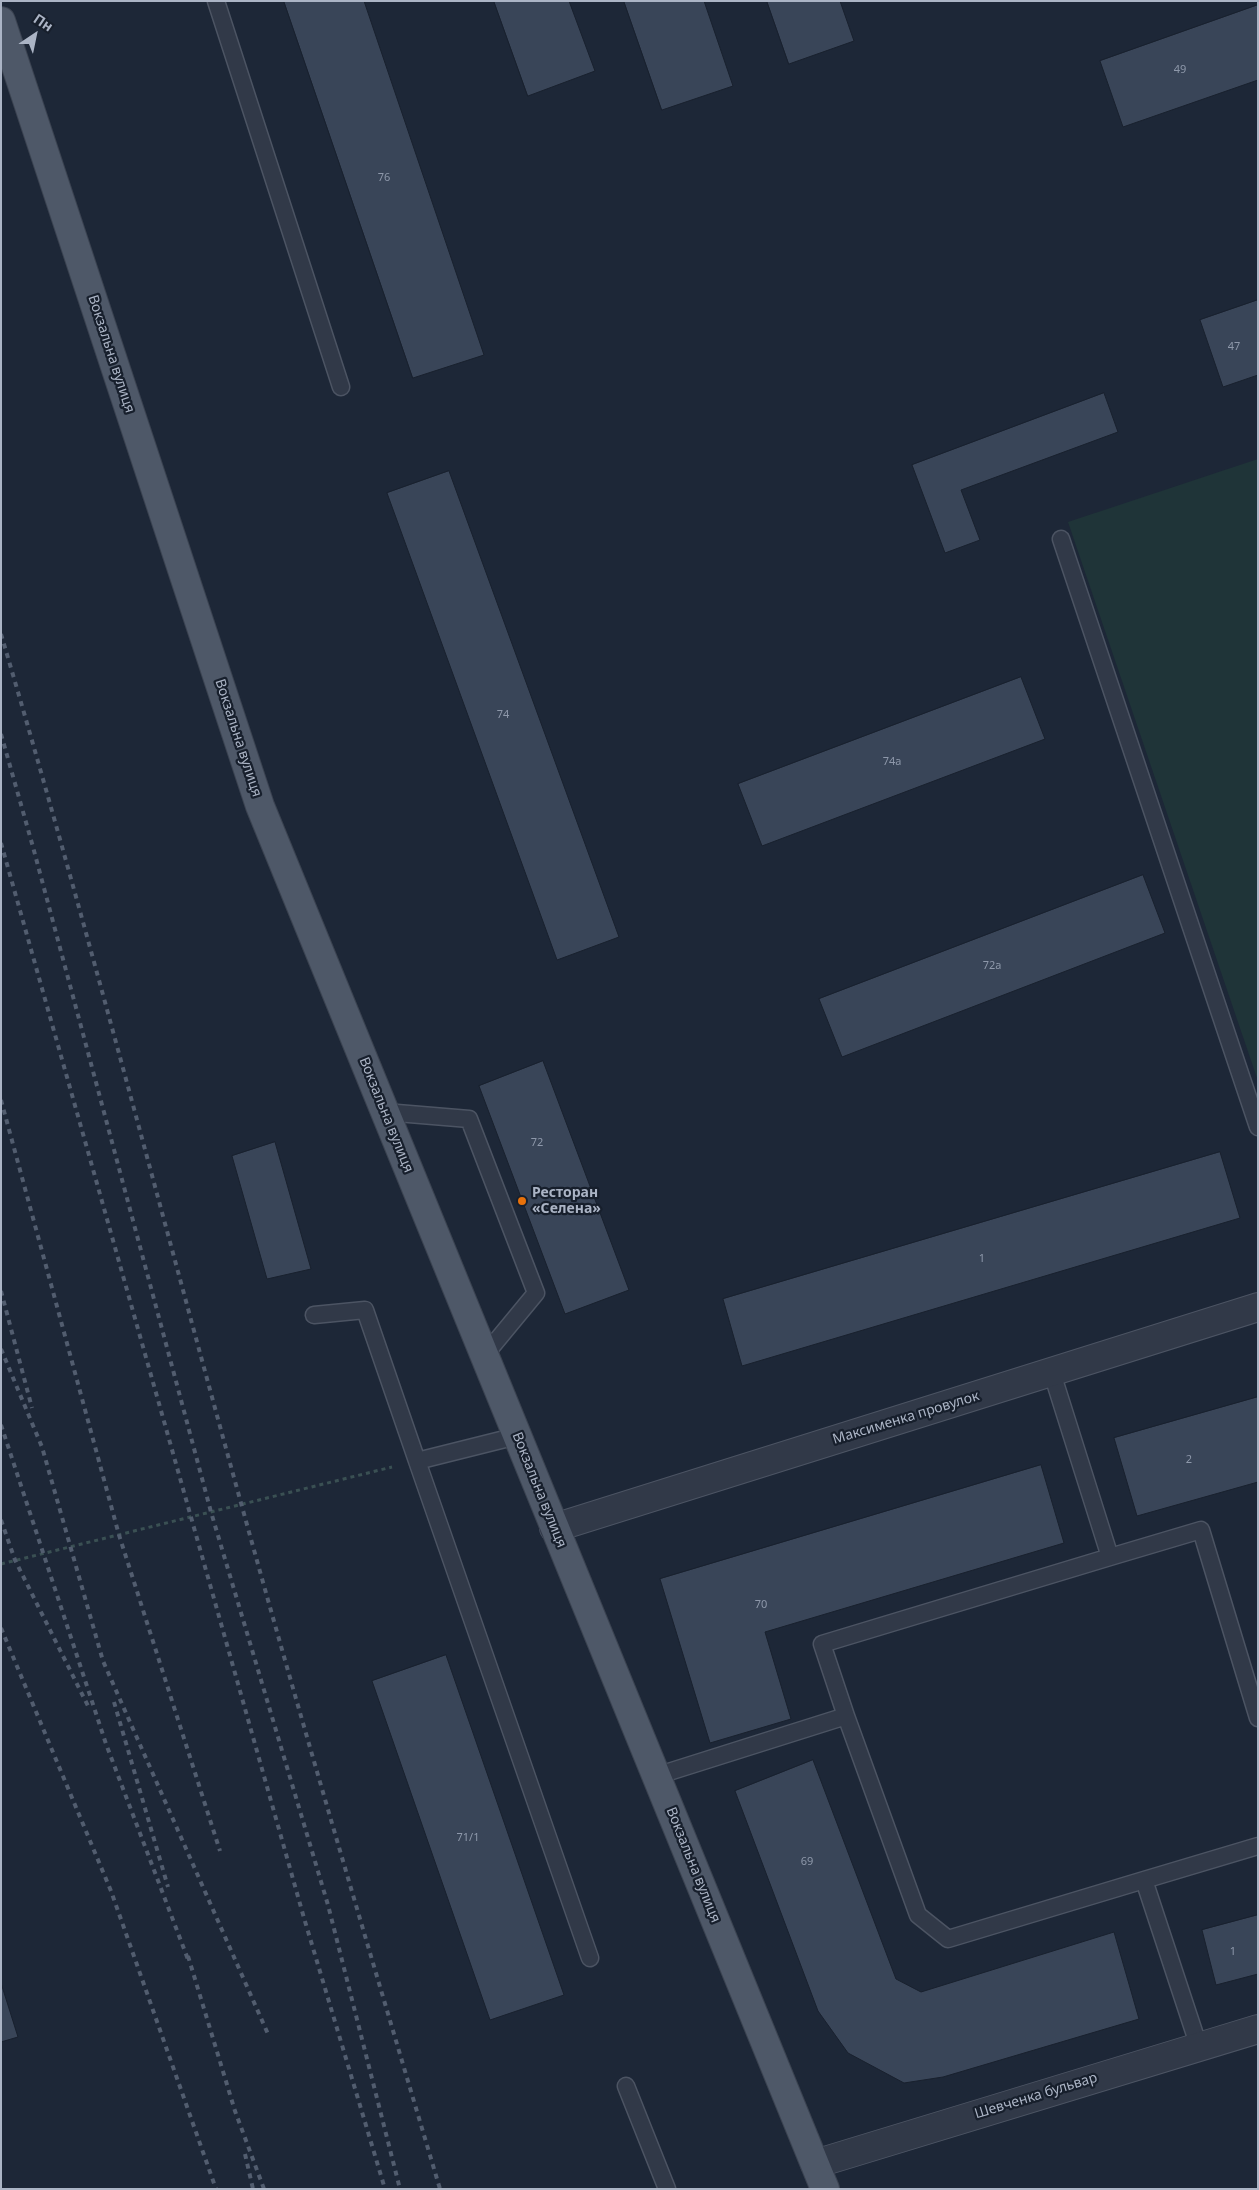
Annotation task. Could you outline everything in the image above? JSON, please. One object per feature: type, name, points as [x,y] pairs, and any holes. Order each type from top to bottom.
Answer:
[{"type":"main road","name":"Вокзальна вулиця","points":[[1,21],[260,806],[825,2189]]},
{"type":"street","name":"Максименка провулок","points":[[554,1528],[1258,1307]]},
{"type":"street","name":"Шевченка бульвар","points":[[815,2164],[1258,2029]]},
{"type":"lane","points":[[216,1],[341,387]]},
{"type":"lane","points":[[1061,538],[1258,1127]]},
{"type":"lane","points":[[385,1112],[469,1119],[536,1293],[484,1356]]},
{"type":"lane","points":[[314,1315],[365,1310],[590,1958]]},
{"type":"lane","points":[[1052,1373],[1110,1557]]},
{"type":"lane","points":[[417,1461],[518,1436]]},
{"type":"lane","points":[[1258,1718],[1201,1530],[822,1644],[918,1915],[948,1939],[1258,1846]]},
{"type":"lane","points":[[656,1776],[846,1716]]},
{"type":"lane","points":[[1144,1880],[1199,2047]]},
{"type":"lane","points":[[626,2086],[667,2189]]},
{"type":"path","points":[[1,1564],[417,1461]]},
{"type":"green space","points":[[1258,459],[1258,1081],[1068,522]]},
{"type":"building","points":[[284,1],[364,1],[484,355],[413,378]]},
{"type":"building","points":[[494,1],[569,1],[595,71],[528,96]]},
{"type":"building","points":[[624,1],[704,1],[733,86],[662,110]]},
{"type":"building","points":[[767,1],[840,1],[854,41],[789,64]]},
{"type":"building","points":[[1258,5],[1258,80],[1123,127],[1100,61]]},
{"type":"building","points":[[1258,300],[1258,375],[1223,387],[1200,320]]},
{"type":"building","points":[[1104,393],[1118,432],[961,490],[980,540],[945,553],[912,465]]},
{"type":"building","points":[[449,471],[619,937],[557,960],[387,493]]},
{"type":"building","points":[[1021,677],[1045,739],[762,846],[738,784]]},
{"type":"building","points":[[1143,875],[1165,933],[842,1057],[819,999]]},
{"type":"building","points":[[543,1061],[629,1290],[565,1314],[479,1086]]},
{"type":"building","points":[[275,1142],[311,1269],[267,1279],[232,1156]]},
{"type":"building","points":[[1220,1152],[1240,1218],[742,1366],[723,1299]]},
{"type":"building","points":[[1258,1397],[1258,1482],[1137,1516],[1114,1438]]},
{"type":"building","points":[[1041,1465],[1064,1543],[765,1632],[791,1719],[710,1743],[660,1579]]},
{"type":"building","points":[[446,1655],[564,1995],[490,2020],[372,1681]]},
{"type":"building","points":[[813,1760],[896,1979],[921,1992],[1114,1932],[1139,2019],[943,2077],[904,2083],[848,2053],[818,2011],[735,1791]]},
{"type":"building","points":[[1258,1915],[1258,1974],[1216,1985],[1202,1930]]},
{"type":"building","points":[[1,1983],[18,2037],[1,2042]]},
{"type":"railway","points":[[1,634],[93,959],[265,1589],[440,2189]]},
{"type":"railway","points":[[1,734],[211,1512],[328,1905],[400,2189]]},
{"type":"railway","points":[[1,843],[304,1918],[385,2189]]},
{"type":"railway","points":[[1,1100],[119,1535],[220,1851]]},
{"type":"railway","points":[[1,1291],[32,1408]]},
{"type":"railway","points":[[1,1349],[42,1447],[103,1661],[268,2034]]},
{"type":"railway","points":[[1,1425],[106,1744],[189,1962]]},
{"type":"railway","points":[[1,1520],[15,1560],[89,1708]]},
{"type":"railway","points":[[1,1628],[111,1891],[216,2189]]},
{"type":"railway","points":[[114,1702],[168,1887]]},
{"type":"railway","points":[[188,1956],[235,2111],[264,2189]]},
{"type":"railway","points":[[245,2154],[253,2189]]},
{"type":"place","name":"Ресторан «Селена»","points":[[522,1201]]}]
